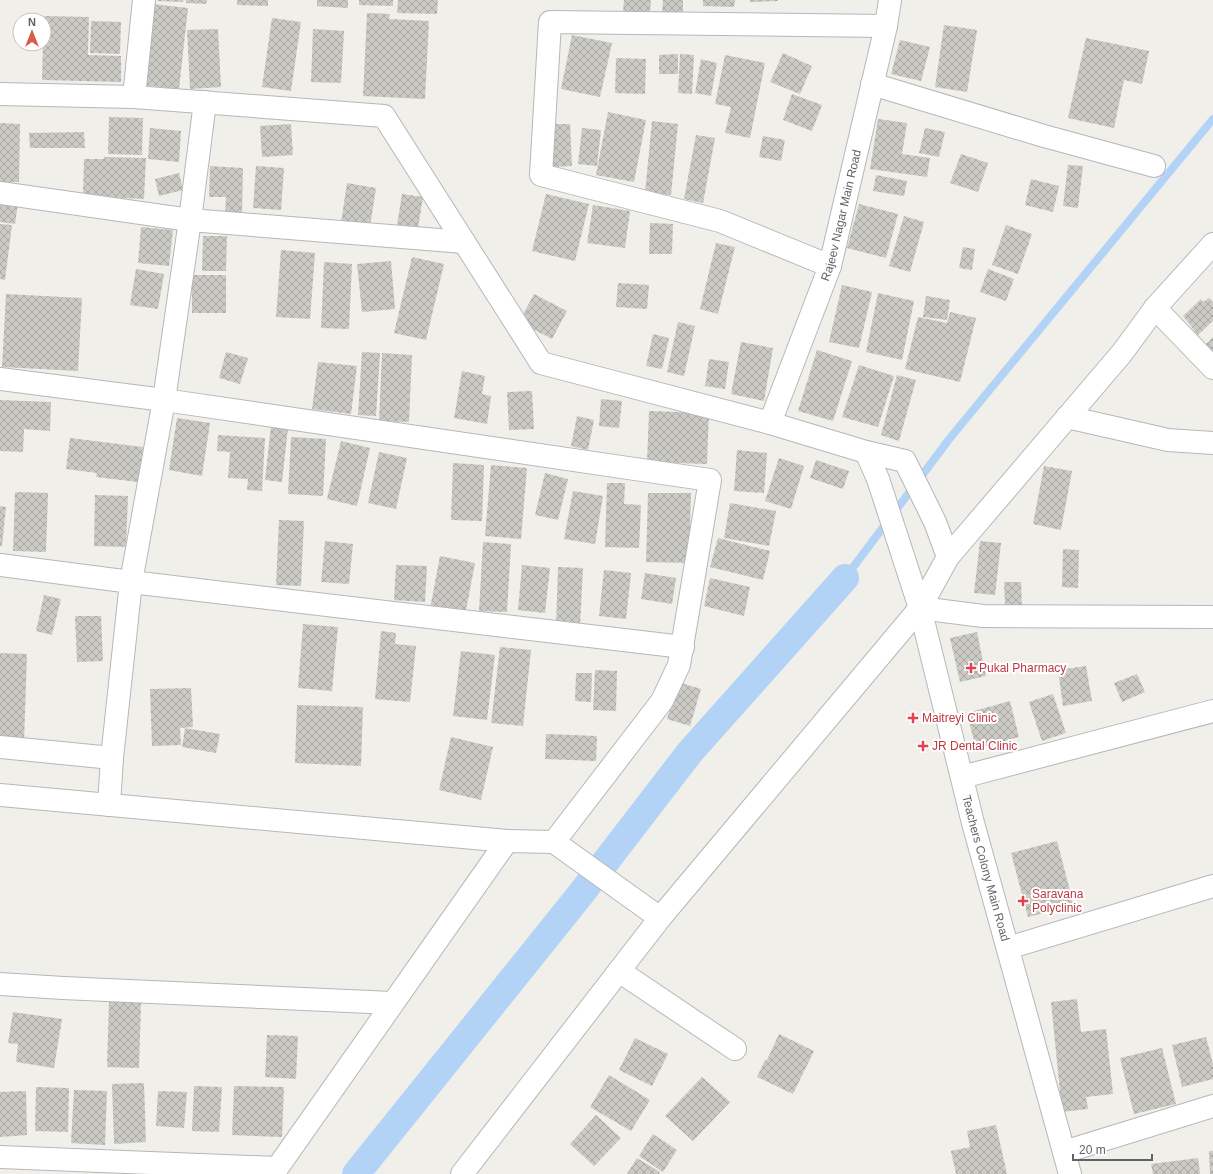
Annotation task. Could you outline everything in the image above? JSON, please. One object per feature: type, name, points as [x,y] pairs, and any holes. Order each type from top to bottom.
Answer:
[{"type":"street","points":[[134,97],[144,0]]},
{"type":"street","name":"Rajeev Nagar Main Road","points":[[770,423],[830,266],[886,26],[890,0]]},
{"type":"street","points":[[830,266],[720,221],[540,176],[550,22],[886,26]]},
{"type":"street","points":[[872,84],[1036,134],[1154,166]]},
{"type":"street","points":[[0,94],[134,97],[384,116],[541,364],[770,423],[866,452],[904,461],[935,522],[948,557]]},
{"type":"street","points":[[109,805],[112,758],[131,582],[164,400],[190,220],[205,102]]},
{"type":"street","points":[[0,193],[190,220],[464,242]]},
{"type":"street","points":[[462,1174],[660,918],[920,608],[948,557],[1122,353],[1155,308],[1213,244]]},
{"type":"street","points":[[1155,308],[1213,368]]},
{"type":"street","points":[[0,379],[164,400],[710,480],[679,665],[662,701],[554,842]]},
{"type":"street","points":[[1067,417],[1168,440],[1213,443]]},
{"type":"street","name":"Teachers Colony Main Road","points":[[866,452],[878,480],[920,608],[962,777],[1070,1174]]},
{"type":"street","points":[[0,565],[131,582],[683,647]]},
{"type":"street","points":[[920,608],[983,616],[1213,617]]},
{"type":"street","points":[[962,777],[1213,711]]},
{"type":"street","points":[[0,747],[112,758]]},
{"type":"street","points":[[0,795],[507,841],[554,842],[660,918]]},
{"type":"street","points":[[0,1156],[275,1171],[507,841]]},
{"type":"street","points":[[1008,948],[1213,886]]},
{"type":"street","points":[[619,971],[735,1050]]},
{"type":"street","points":[[0,984],[71,989],[392,1003]]},
{"type":"street","points":[[1064,1152],[1213,1106]]},
{"type":"building","points":[[183,0],[183,2],[158,1]]},
{"type":"building","points":[[186,0],[207,0],[206,4],[186,3]]},
{"type":"building","points":[[237,0],[268,0],[268,6],[237,5]]},
{"type":"building","points":[[317,0],[348,0],[348,8],[317,6]]},
{"type":"building","points":[[359,0],[393,0],[393,6],[359,5]]},
{"type":"building","points":[[398,0],[438,0],[437,14],[397,13]]},
{"type":"building","points":[[624,0],[651,0],[650,13],[623,12]]},
{"type":"building","points":[[663,0],[683,0],[683,15],[662,14]]},
{"type":"building","points":[[703,0],[735,0],[734,7],[703,6]]},
{"type":"building","points":[[750,0],[778,0],[778,1],[750,2]]},
{"type":"building","points":[[152,4],[188,8],[179,89],[142,85]]},
{"type":"building","points":[[367,13],[390,14],[389,19],[429,21],[425,99],[363,96]]},
{"type":"building","points":[[52,16],[89,17],[88,55],[121,56],[121,82],[42,80],[43,52],[52,52]]},
{"type":"building","points":[[272,18],[301,22],[291,91],[262,87]]},
{"type":"building","points":[[91,21],[121,22],[120,54],[90,53]]},
{"type":"building","points":[[944,25],[977,30],[967,92],[935,87]]},
{"type":"building","points":[[218,29],[221,87],[190,89],[187,30]]},
{"type":"building","points":[[313,29],[344,31],[341,83],[311,82]]},
{"type":"building","points":[[572,35],[612,43],[600,97],[561,89]]},
{"type":"building","points":[[1086,38],[1149,51],[1142,84],[1124,80],[1114,128],[1068,118]]},
{"type":"building","points":[[900,40],[930,47],[921,81],[891,74]]},
{"type":"building","points":[[783,53],[812,66],[800,94],[770,82]]},
{"type":"building","points":[[678,54],[678,74],[659,74],[659,55]]},
{"type":"building","points":[[680,54],[694,55],[692,94],[678,93]]},
{"type":"building","points":[[725,55],[765,63],[750,138],[725,133],[731,107],[715,104]]},
{"type":"building","points":[[616,58],[646,59],[645,94],[615,93]]},
{"type":"building","points":[[701,59],[717,63],[711,96],[695,93]]},
{"type":"building","points":[[792,94],[822,105],[812,131],[783,120]]},
{"type":"building","points":[[608,112],[646,120],[634,182],[596,175]]},
{"type":"building","points":[[109,117],[143,118],[142,155],[108,154]]},
{"type":"building","points":[[878,119],[907,123],[902,154],[930,158],[927,177],[870,169]]},
{"type":"building","points":[[652,121],[678,124],[671,195],[645,193]]},
{"type":"building","points":[[0,123],[20,124],[19,182],[0,182]]},
{"type":"building","points":[[291,124],[293,155],[262,157],[260,126]]},
{"type":"building","points":[[552,124],[570,124],[572,166],[553,167]]},
{"type":"building","points":[[150,128],[181,131],[179,162],[148,159]]},
{"type":"building","points":[[582,128],[601,130],[597,166],[578,164]]},
{"type":"building","points":[[925,128],[945,132],[939,157],[919,153]]},
{"type":"building","points":[[84,132],[85,148],[30,148],[29,133]]},
{"type":"building","points":[[696,135],[715,138],[703,203],[684,199]]},
{"type":"building","points":[[763,136],[785,140],[781,161],[759,157]]},
{"type":"building","points":[[961,154],[988,163],[978,192],[950,183]]},
{"type":"building","points":[[104,157],[146,158],[144,199],[83,196],[84,159],[104,159]]},
{"type":"building","points":[[1068,165],[1083,166],[1078,208],[1063,206]]},
{"type":"building","points":[[210,166],[243,168],[242,213],[225,213],[226,197],[209,197]]},
{"type":"building","points":[[256,166],[284,168],[281,210],[253,208]]},
{"type":"building","points":[[179,173],[183,190],[159,196],[155,179]]},
{"type":"building","points":[[876,175],[907,181],[904,196],[873,191]]},
{"type":"building","points":[[1031,179],[1059,186],[1053,212],[1025,205]]},
{"type":"building","points":[[347,183],[376,188],[370,227],[341,223]]},
{"type":"building","points":[[402,194],[423,197],[418,228],[397,225]]},
{"type":"building","points":[[546,194],[589,204],[575,261],[532,251]]},
{"type":"building","points":[[0,201],[18,204],[15,224],[0,222]]},
{"type":"building","points":[[859,204],[898,214],[886,258],[847,248]]},
{"type":"building","points":[[593,205],[630,211],[625,248],[587,243]]},
{"type":"building","points":[[904,216],[924,222],[910,272],[889,266]]},
{"type":"building","points":[[650,223],[673,224],[672,254],[649,254]]},
{"type":"building","points":[[0,224],[12,225],[5,280],[0,279]]},
{"type":"building","points":[[1006,225],[1032,234],[1018,274],[992,265]]},
{"type":"building","points":[[141,227],[173,230],[169,266],[138,263]]},
{"type":"building","points":[[203,236],[227,236],[226,271],[202,271]]},
{"type":"building","points":[[716,243],[735,247],[718,314],[700,309]]},
{"type":"building","points":[[963,247],[975,249],[972,270],[959,268]]},
{"type":"building","points":[[281,250],[315,253],[310,319],[276,317]]},
{"type":"building","points":[[412,257],[444,264],[426,340],[394,333]]},
{"type":"building","points":[[391,261],[395,309],[362,312],[357,264]]},
{"type":"building","points":[[324,262],[352,264],[349,329],[321,328]]},
{"type":"building","points":[[136,269],[164,274],[158,309],[130,305]]},
{"type":"building","points":[[988,269],[1014,279],[1006,301],[980,292]]},
{"type":"building","points":[[192,275],[226,275],[226,313],[192,313]]},
{"type":"building","points":[[618,283],[649,285],[647,309],[616,307]]},
{"type":"building","points":[[842,285],[872,292],[859,348],[829,342]]},
{"type":"building","points":[[878,293],[914,301],[902,360],[866,352]]},
{"type":"building","points":[[6,294],[82,298],[78,371],[2,367]]},
{"type":"building","points":[[534,294],[567,311],[552,339],[519,322]]},
{"type":"building","points":[[926,296],[950,300],[947,320],[923,317]]},
{"type":"building","points":[[1209,298],[1213,302],[1213,321],[1198,335],[1183,316],[1201,299],[1203,302]]},
{"type":"building","points":[[950,312],[976,318],[960,382],[905,369],[918,317],[947,323]]},
{"type":"building","points":[[678,322],[695,326],[684,376],[667,372]]},
{"type":"building","points":[[653,334],[669,338],[662,369],[646,366]]},
{"type":"building","points":[[1213,337],[1213,356],[1205,345]]},
{"type":"building","points":[[741,342],[773,348],[764,401],[731,394]]},
{"type":"building","points":[[817,350],[852,361],[833,421],[798,411]]},
{"type":"building","points":[[226,352],[248,358],[240,384],[219,378]]},
{"type":"building","points":[[362,352],[380,353],[376,416],[358,415]]},
{"type":"building","points":[[382,353],[412,355],[409,422],[379,421]]},
{"type":"building","points":[[709,359],[729,362],[725,389],[705,386]]},
{"type":"building","points":[[318,362],[357,366],[351,414],[312,409]]},
{"type":"building","points":[[859,365],[894,376],[878,427],[842,417]]},
{"type":"building","points":[[462,371],[485,376],[482,394],[491,396],[487,424],[454,418]]},
{"type":"building","points":[[897,375],[916,380],[899,441],[881,435]]},
{"type":"building","points":[[532,391],[534,429],[509,430],[507,392]]},
{"type":"building","points":[[601,399],[622,401],[619,428],[599,426]]},
{"type":"building","points":[[0,400],[51,402],[50,431],[24,429],[23,452],[0,451]]},
{"type":"building","points":[[649,411],[709,413],[707,464],[647,462]]},
{"type":"building","points":[[577,416],[594,420],[588,450],[571,446]]},
{"type":"building","points":[[177,418],[210,423],[202,476],[169,470]]},
{"type":"building","points":[[271,426],[288,428],[282,482],[265,480]]},
{"type":"building","points":[[218,435],[265,438],[262,491],[247,490],[248,479],[228,478],[230,452],[217,451]]},
{"type":"building","points":[[291,437],[326,439],[323,496],[288,494]]},
{"type":"building","points":[[70,438],[143,447],[138,482],[96,477],[97,473],[66,469]]},
{"type":"building","points":[[341,441],[370,448],[357,506],[327,499]]},
{"type":"building","points":[[737,450],[767,453],[764,493],[734,491]]},
{"type":"building","points":[[379,452],[407,458],[396,509],[368,503]]},
{"type":"building","points":[[779,458],[804,466],[791,509],[765,501]]},
{"type":"building","points":[[816,460],[849,471],[843,489],[810,478]]},
{"type":"building","points":[[453,463],[484,465],[482,521],[451,520]]},
{"type":"building","points":[[491,465],[527,468],[521,539],[485,536]]},
{"type":"building","points":[[1044,466],[1072,471],[1061,530],[1033,524]]},
{"type":"building","points":[[545,473],[568,479],[558,520],[535,515]]},
{"type":"building","points":[[607,483],[625,483],[624,504],[641,505],[639,548],[605,547]]},
{"type":"building","points":[[573,491],[603,496],[595,544],[564,539]]},
{"type":"building","points":[[15,492],[48,493],[46,552],[13,551]]},
{"type":"building","points":[[648,493],[691,493],[689,563],[646,562]]},
{"type":"building","points":[[95,495],[128,496],[126,547],[94,546]]},
{"type":"building","points":[[730,503],[776,511],[769,546],[724,538]]},
{"type":"building","points":[[0,506],[6,507],[2,546],[0,546]]},
{"type":"building","points":[[279,520],[304,521],[301,586],[276,585]]},
{"type":"building","points":[[718,538],[770,551],[763,580],[710,567]]},
{"type":"building","points":[[325,541],[353,544],[349,584],[321,582]]},
{"type":"building","points":[[980,541],[1001,543],[995,595],[974,593]]},
{"type":"building","points":[[483,542],[511,544],[507,612],[479,611]]},
{"type":"building","points":[[1063,549],[1079,550],[1078,588],[1062,587]]},
{"type":"building","points":[[440,556],[475,563],[464,621],[429,614]]},
{"type":"building","points":[[396,565],[427,566],[425,602],[394,600]]},
{"type":"building","points":[[522,565],[550,568],[545,613],[518,610]]},
{"type":"building","points":[[558,567],[583,568],[580,627],[556,626]]},
{"type":"building","points":[[604,570],[631,573],[626,619],[599,616]]},
{"type":"building","points":[[645,573],[676,578],[672,604],[641,599]]},
{"type":"building","points":[[710,578],[750,587],[744,616],[704,606]]},
{"type":"building","points":[[1004,582],[1021,582],[1022,605],[1005,605]]},
{"type":"building","points":[[44,595],[61,599],[52,635],[36,631]]},
{"type":"building","points":[[75,616],[101,616],[103,661],[77,662]]},
{"type":"building","points":[[303,624],[338,627],[332,691],[298,688]]},
{"type":"building","points":[[381,631],[396,633],[395,644],[416,646],[410,702],[375,699]]},
{"type":"building","points":[[977,632],[986,676],[960,682],[950,638]]},
{"type":"building","points":[[500,647],[531,650],[523,726],[491,723]]},
{"type":"building","points":[[461,651],[495,655],[487,720],[453,716]]},
{"type":"building","points":[[0,653],[27,654],[24,742],[0,742]]},
{"type":"building","points":[[1086,666],[1092,701],[1063,706],[1058,670]]},
{"type":"building","points":[[595,670],[617,671],[616,711],[593,710]]},
{"type":"building","points":[[576,673],[592,673],[591,702],[575,701]]},
{"type":"building","points":[[1137,674],[1145,692],[1122,702],[1114,683]]},
{"type":"building","points":[[678,682],[701,689],[690,726],[667,719]]},
{"type":"building","points":[[191,688],[193,727],[180,728],[181,745],[152,746],[150,689]]},
{"type":"building","points":[[1053,694],[1066,733],[1042,741],[1029,702]]},
{"type":"building","points":[[1010,701],[1019,737],[976,749],[967,713]]},
{"type":"building","points":[[297,705],[363,707],[361,766],[295,763]]},
{"type":"building","points":[[185,728],[220,734],[216,753],[182,747]]},
{"type":"building","points":[[546,734],[597,736],[596,761],[545,759]]},
{"type":"building","points":[[451,737],[493,747],[481,800],[439,790]]},
{"type":"building","points":[[1057,841],[1074,906],[1028,917],[1011,853]]},
{"type":"building","points":[[1077,999],[1081,1032],[1106,1029],[1113,1094],[1086,1097],[1088,1109],[1062,1112],[1051,1002]]},
{"type":"building","points":[[109,1001],[141,1002],[139,1068],[107,1067]]},
{"type":"building","points":[[13,1012],[62,1019],[54,1068],[16,1062],[18,1044],[8,1043]]},
{"type":"building","points":[[779,1034],[814,1051],[793,1094],[757,1077]]},
{"type":"building","points":[[267,1035],[298,1036],[296,1079],[265,1077]]},
{"type":"building","points":[[1206,1037],[1213,1064],[1213,1079],[1182,1087],[1172,1045]]},
{"type":"building","points":[[635,1038],[668,1054],[652,1086],[619,1070]]},
{"type":"building","points":[[1162,1048],[1176,1104],[1134,1114],[1120,1058]]},
{"type":"building","points":[[609,1075],[650,1100],[631,1131],[590,1107]]},
{"type":"building","points":[[702,1077],[730,1102],[693,1141],[665,1116]]},
{"type":"building","points":[[144,1083],[146,1142],[114,1144],[112,1084]]},
{"type":"building","points":[[194,1086],[222,1087],[219,1132],[192,1131]]},
{"type":"building","points":[[234,1086],[284,1087],[282,1137],[232,1135]]},
{"type":"building","points":[[36,1087],[69,1088],[68,1132],[35,1131]]},
{"type":"building","points":[[74,1090],[107,1091],[105,1145],[71,1143]]},
{"type":"building","points":[[26,1091],[27,1135],[0,1137],[0,1092]]},
{"type":"building","points":[[158,1091],[187,1092],[184,1128],[156,1126]]},
{"type":"building","points":[[596,1115],[621,1138],[594,1166],[570,1144]]},
{"type":"building","points":[[996,1125],[1007,1174],[956,1174],[951,1151],[970,1147],[967,1131]]},
{"type":"building","points":[[653,1134],[677,1150],[663,1172],[639,1156]]},
{"type":"building","points":[[1209,1151],[1213,1151],[1213,1174],[1210,1174]]},
{"type":"building","points":[[637,1158],[660,1172],[659,1174],[627,1174]]},
{"type":"building","points":[[1198,1158],[1200,1174],[1153,1174],[1151,1164]]},
{"type":"waterway","points":[[845,578],[950,438],[1213,119]]},
{"type":"waterway","points":[[356,1174],[580,895],[690,752],[845,578]]},
{"type":"place","name":"Pukal Pharmacy","points":[[971,668]]},
{"type":"place","name":"Maitreyi Clinic","points":[[913,718]]},
{"type":"place","name":"JR Dental Clinic","points":[[923,746]]},
{"type":"place","name":"Saravana Polyclinic","points":[[1023,901]]}]
